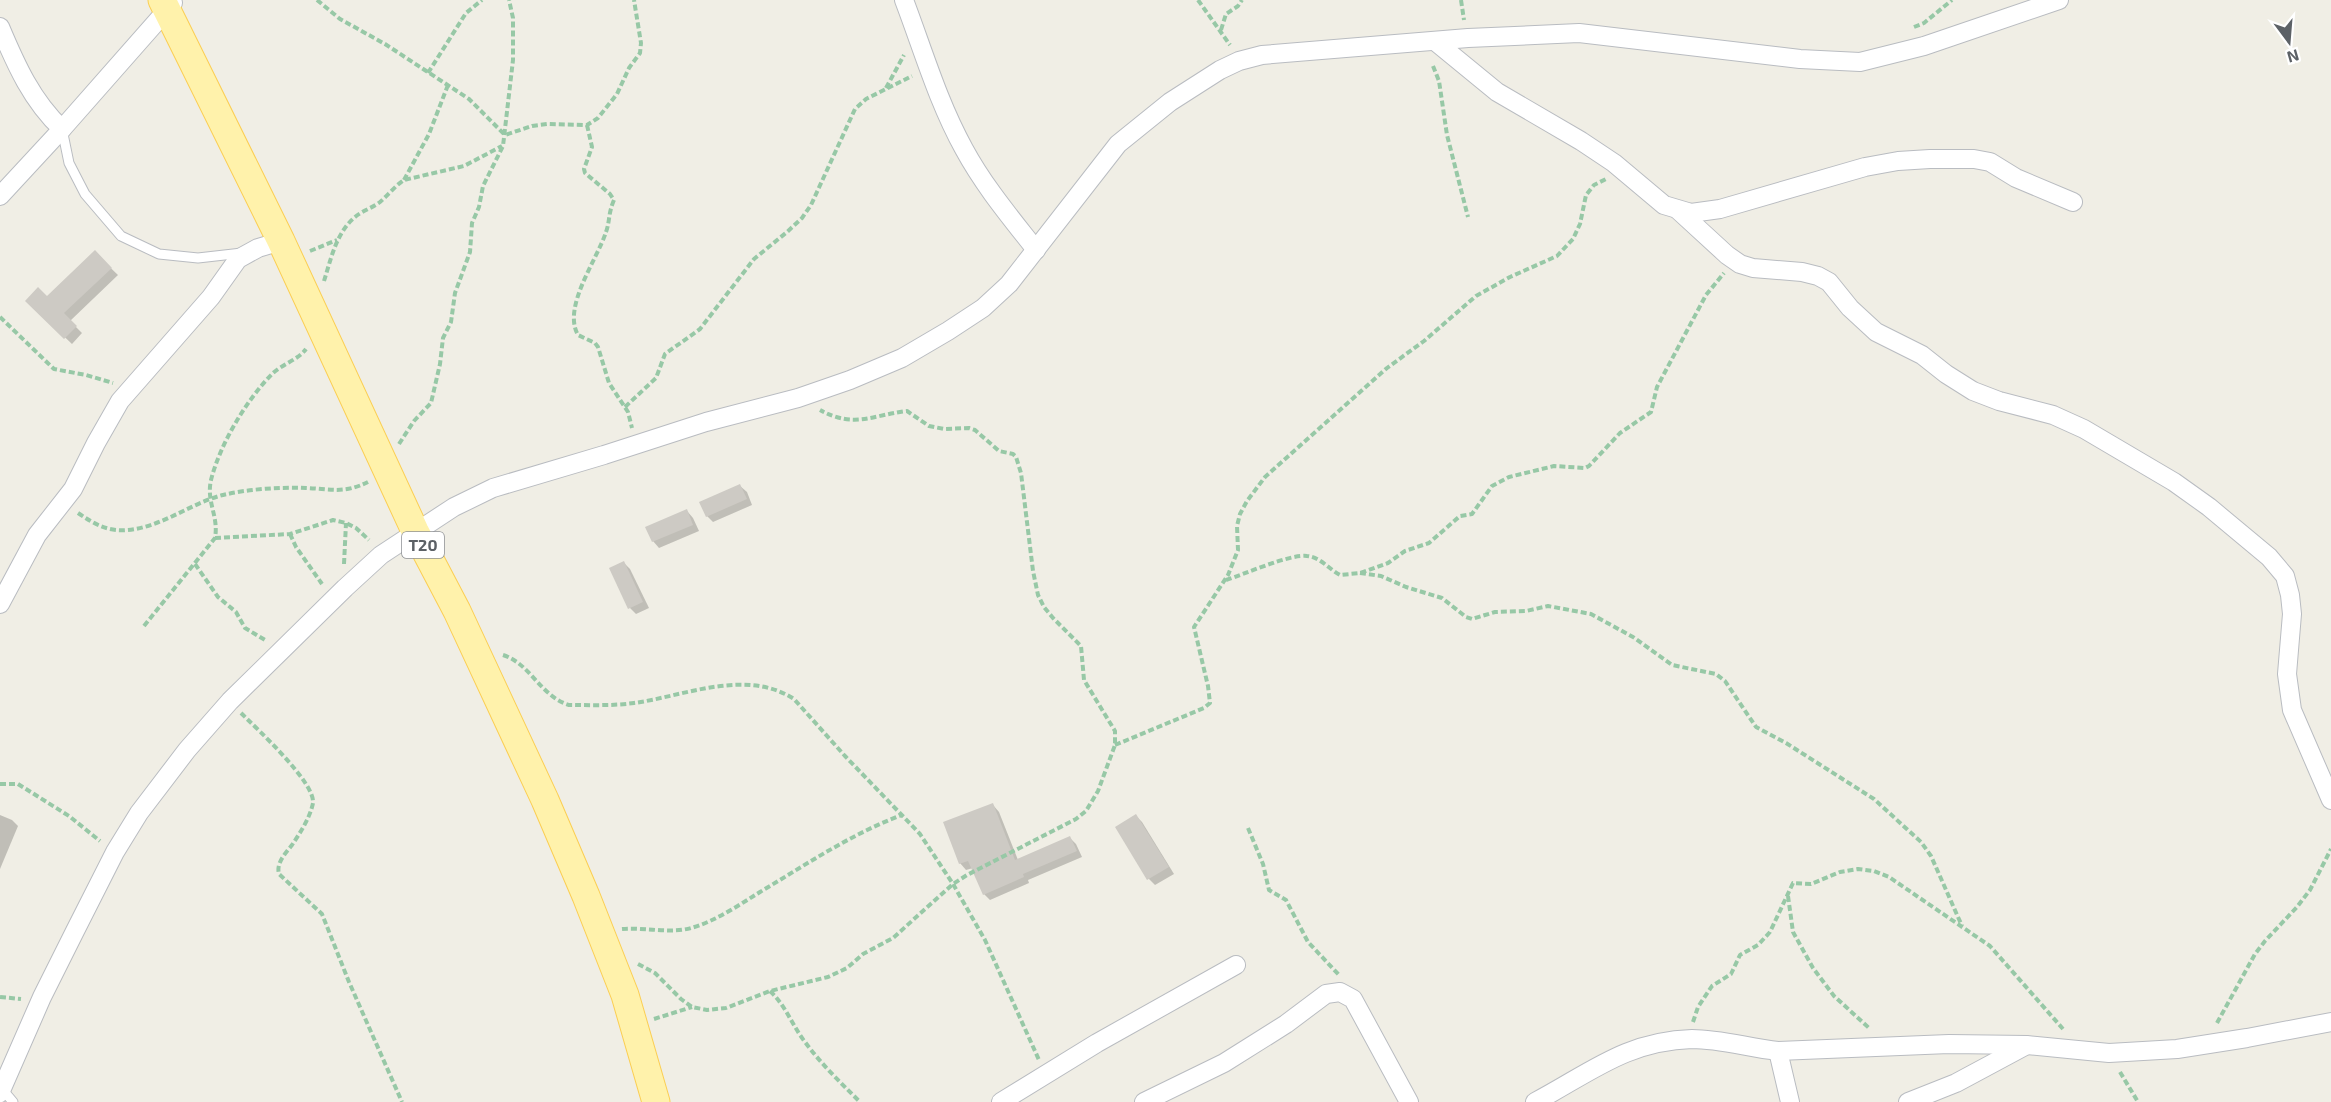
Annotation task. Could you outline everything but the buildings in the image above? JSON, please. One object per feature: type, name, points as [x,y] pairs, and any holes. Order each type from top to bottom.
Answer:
[{"type":"main road","name":"T20","points":[[168,3],[286,250],[415,531],[545,800],[610,957],[634,1025],[656,1102]]},
{"type":"street","points":[[904,0],[943,108],[964,150],[992,194],[1036,250]]},
{"type":"street","points":[[5,1095],[42,997],[115,852],[139,813],[180,759],[231,701],[339,593],[381,555],[454,507],[493,488],[706,422],[798,398],[850,380],[902,358],[983,308],[1009,284],[1118,144],[1170,102],[1220,70],[1239,61],[1263,55],[1579,33],[1788,58],[1860,62],[1924,46],[2059,0]]},
{"type":"street","points":[[0,196],[62,129],[168,3]]},
{"type":"street","points":[[0,27],[21,74],[37,102],[62,129]]},
{"type":"street","points":[[1430,43],[1497,92],[1598,152],[1664,205],[1678,210],[1703,213],[1865,167],[1898,161],[1930,159],[1974,159],[1989,162],[2016,178],[2073,202]]},
{"type":"street","points":[[1678,210],[1727,255],[1753,268],[1802,272],[1818,276],[1828,282],[1856,315],[1876,332],[1922,355],[1973,392],[2053,415],[2084,429],[2174,482],[2209,507],[2269,557],[2285,576],[2290,595],[2292,614],[2287,674],[2292,710],[2331,800]]},
{"type":"street","points":[[0,604],[37,535],[73,489],[111,416],[130,389],[168,349],[211,297],[238,259],[247,253],[286,250]]},
{"type":"street","points":[[1001,1102],[1045,1074],[1236,965]]},
{"type":"street","points":[[1144,1102],[1233,1057],[1286,1024],[1326,994],[1340,992],[1353,999],[1408,1102]]},
{"type":"street","points":[[1535,1102],[1620,1054],[1656,1042],[1692,1039],[1779,1051],[1891,1046],[2027,1045],[2080,1048],[2109,1053],[2177,1049],[2331,1022]]},
{"type":"street","points":[[1908,1102],[1956,1083],[2027,1045]]},
{"type":"street","points":[[1779,1051],[1790,1102]]},
{"type":"lane","points":[[62,129],[69,163],[85,194],[121,236],[159,254],[198,258],[247,253]]},
{"type":"path","points":[[317,0],[340,19],[469,99],[505,135]]},
{"type":"path","points":[[428,73],[466,13],[482,0]]},
{"type":"path","points":[[63,503],[92,522],[112,531],[130,530],[149,526],[224,495],[304,488],[345,491],[370,481],[386,469],[405,434],[431,403],[443,338],[451,322],[455,293],[470,252],[472,223],[479,207],[483,186],[498,158],[505,135],[513,60],[513,18],[509,0]]},
{"type":"path","points":[[505,135],[532,126],[547,124],[587,125],[609,107],[629,68],[640,53],[641,43],[634,0]]},
{"type":"path","points":[[1198,0],[1198,4],[1221,30],[1239,61]]},
{"type":"path","points":[[1221,30],[1226,14],[1234,10],[1242,0]]},
{"type":"path","points":[[885,90],[916,34]]},
{"type":"path","points":[[1430,43],[1447,135],[1468,217]]},
{"type":"path","points":[[625,407],[656,378],[665,354],[700,329],[754,259],[802,218],[811,205],[855,109],[866,99],[910,78],[928,66]]},
{"type":"path","points":[[404,180],[429,134],[448,85]]},
{"type":"path","points":[[587,125],[592,147],[585,173],[614,200],[608,213],[607,228],[579,294],[573,320],[578,335],[590,340],[598,347],[612,390],[625,407],[636,445]]},
{"type":"path","points":[[1115,745],[1204,708],[1210,703],[1209,686],[1194,627],[1225,580],[1238,550],[1237,526],[1240,514],[1265,477],[1387,368],[1424,341],[1476,296],[1510,277],[1557,256],[1573,239],[1580,224],[1586,195],[1594,185],[1604,180],[1627,175]]},
{"type":"path","points":[[286,250],[338,240]]},
{"type":"path","points":[[1225,580],[1293,557],[1307,556],[1324,563],[1340,575],[1360,573],[1389,563],[1405,551],[1429,543],[1455,519],[1472,514],[1488,490],[1497,483],[1540,468],[1563,465],[1580,468],[1589,466],[1620,433],[1647,417],[1653,407],[1657,387],[1706,295],[1723,275],[1727,255]]},
{"type":"path","points":[[0,317],[54,369],[86,375],[130,389]]},
{"type":"path","points":[[610,957],[644,965],[692,1007],[707,1010],[726,1008],[770,991],[828,977],[847,968],[863,954],[900,933],[953,884],[982,866],[1060,828],[1086,811],[1098,791],[1115,745],[1115,731],[1084,680],[1081,646],[1053,618],[1038,595],[1031,561],[1021,473],[1016,457],[1013,454],[999,451],[975,430],[929,426],[907,411],[865,420],[853,420],[827,414],[798,398]]},
{"type":"path","points":[[144,626],[215,538],[217,528],[209,500]]},
{"type":"path","points":[[215,538],[290,534],[333,520],[346,523],[368,540],[381,555]]},
{"type":"path","points":[[339,593],[346,523]]},
{"type":"path","points":[[290,534],[307,565],[339,593]]},
{"type":"path","points":[[195,564],[218,597],[236,612],[245,628],[263,639],[275,657]]},
{"type":"path","points":[[1360,573],[1381,576],[1406,588],[1442,598],[1466,617],[1472,619],[1495,612],[1526,611],[1548,606],[1591,614],[1633,637],[1672,665],[1716,674],[1725,681],[1756,727],[1786,743],[1874,799],[1921,842],[1931,856],[1962,926]]},
{"type":"path","points":[[474,650],[514,660],[528,671],[549,695],[569,705],[631,703],[718,687],[768,687],[783,692],[802,707],[845,756],[920,834],[953,884],[985,940],[1045,1074]]},
{"type":"path","points":[[231,701],[305,780],[311,794],[313,802],[308,818],[279,864],[279,874],[322,914],[402,1102]]},
{"type":"path","points":[[0,784],[18,784],[69,816],[115,852]]},
{"type":"path","points":[[600,933],[634,928],[677,930],[703,924],[840,843],[902,815]]},
{"type":"path","points":[[1248,828],[1263,864],[1269,890],[1286,900],[1308,942],[1339,975],[1353,999]]},
{"type":"path","points":[[2203,1045],[2234,995],[2255,954],[2310,890],[2331,849]]},
{"type":"path","points":[[1692,1039],[1695,1014],[1705,996],[1716,982],[1731,974],[1740,955],[1758,945],[1770,932],[1793,883],[1811,884],[1840,872],[1858,870],[1874,871],[1889,877],[1990,946],[2080,1048]]},
{"type":"path","points":[[1788,895],[1793,932],[1813,968],[1834,996],[1891,1046]]},
{"type":"path","points":[[770,991],[783,1003],[803,1040],[814,1054],[860,1102]]},
{"type":"path","points":[[634,1025],[692,1007]]},
{"type":"path","points":[[2109,1053],[2138,1102]]}]
